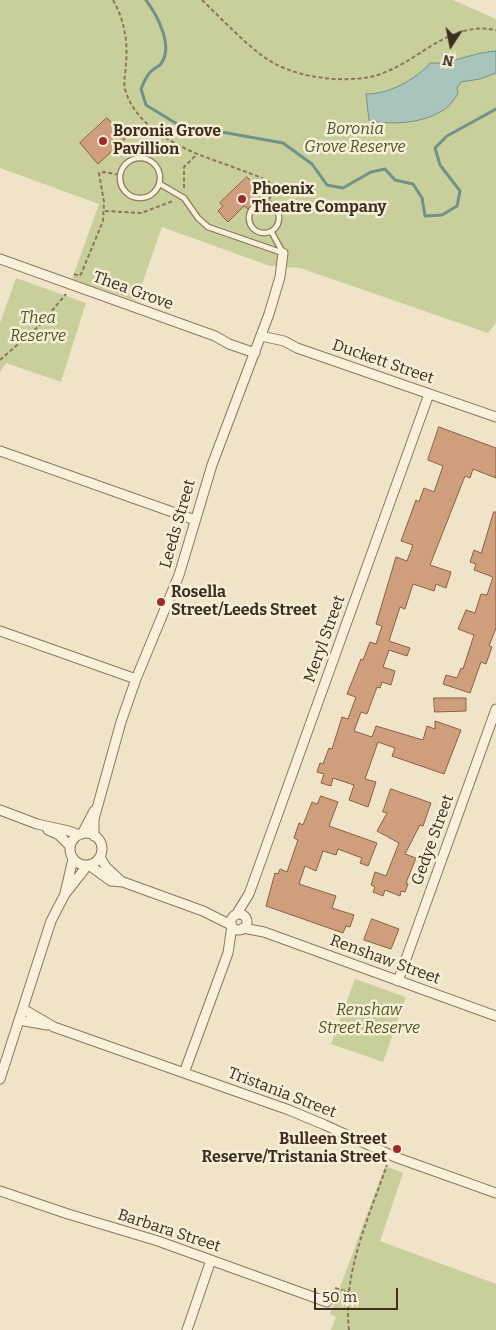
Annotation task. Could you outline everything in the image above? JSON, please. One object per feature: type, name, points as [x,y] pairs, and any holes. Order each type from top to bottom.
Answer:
[{"type":"street","name":"Leeds Street","points":[[94,836],[94,819],[121,722],[136,679],[179,575],[212,465],[261,336],[280,276],[282,253]]},
{"type":"street","name":"Thea Grove","points":[[0,259],[215,336],[229,344],[255,353]]},
{"type":"street","name":"Duckett Street","points":[[261,336],[284,341],[297,348],[496,417]]},
{"type":"street","name":"Meryl Street","points":[[244,925],[249,894],[429,394]]},
{"type":"street","points":[[0,451],[194,520]]},
{"type":"street","points":[[0,631],[136,679]]},
{"type":"street","name":"Gedye Street","points":[[398,981],[496,709]]},
{"type":"street","name":"Leeds Street","points":[[80,834],[99,802]]},
{"type":"street","points":[[0,810],[37,824],[59,836],[70,846]]},
{"type":"street","points":[[37,824],[94,836],[101,843],[102,853],[100,857],[88,866],[64,894]]},
{"type":"street","points":[[80,834],[70,846],[73,859],[77,863],[88,866],[111,881],[123,882],[233,920]]},
{"type":"street","points":[[100,857],[106,867],[123,882]]},
{"type":"street","points":[[0,1079],[41,950],[64,894],[73,859]]},
{"type":"street","name":"Meryl Street","points":[[233,920],[249,894]]},
{"type":"street","points":[[184,1073],[228,952],[244,925],[241,915],[233,920],[228,952]]},
{"type":"street","points":[[233,920],[236,930],[244,925]]},
{"type":"street","name":"Renshaw Street","points":[[244,925],[496,1016]]},
{"type":"street","name":"Tristania Street","points":[[23,1009],[54,1026],[304,1116],[395,1157],[496,1193]]},
{"type":"street","name":"Tristania Street","points":[[20,1020],[54,1026]]},
{"type":"street","name":"Barbara Street","points":[[0,1191],[158,1241],[327,1302]]},
{"type":"street","points":[[187,1330],[211,1260]]},
{"type":"lane","points":[[135,158],[148,159],[153,162],[160,172],[160,184],[153,194],[148,197],[135,198],[121,187],[120,175],[125,164],[130,160],[135,158]]},
{"type":"lane","points":[[160,184],[180,195],[189,203],[208,227],[282,253]]},
{"type":"lane","points":[[263,203],[268,204],[276,209],[279,219],[275,228],[261,233],[250,224],[251,210],[254,206],[263,203]]},
{"type":"lane","points":[[271,231],[282,253]]},
{"type":"path","points":[[113,0],[120,15],[125,34],[126,60],[124,84],[128,96],[138,112],[152,128],[178,144],[197,154],[261,178],[274,185],[268,204]]},
{"type":"path","points":[[202,0],[264,57],[285,69],[322,77],[371,77],[392,69],[439,40],[460,31],[476,28],[496,30]]},
{"type":"path","points":[[104,211],[141,213],[174,200],[180,195],[185,184],[184,167],[197,154]]},
{"type":"path","points":[[0,360],[47,318],[66,294],[73,274],[79,276],[82,274],[101,228],[104,211],[104,198],[99,173],[105,172],[120,175]]},
{"type":"path","points":[[349,1330],[349,1292],[356,1258],[387,1165]]},
{"type":"path","points":[[335,1288],[349,1292]]},
{"type":"green space","name":"Boronia Grove Reserve","points":[[0,0],[453,0],[496,19],[496,323],[488,333],[300,268],[270,266],[162,227],[136,301],[72,279],[99,204],[0,168]]},
{"type":"green space","name":"Thea Reserve","points":[[16,278],[86,303],[61,382],[6,363],[0,372],[0,323]]},
{"type":"green space","name":"Renshaw Street Reserve","points":[[355,979],[406,997],[383,1062],[331,1044]]},
{"type":"green space","points":[[385,1166],[403,1173],[380,1241],[496,1284],[496,1330],[331,1330],[336,1317],[330,1314]]},
{"type":"water","points":[[496,51],[496,73],[480,79],[461,82],[457,88],[458,94],[452,102],[447,108],[437,114],[418,120],[398,123],[369,120],[366,94],[383,92],[401,85],[417,75],[430,63],[446,62]]},
{"type":"building","name":"Boronia Grove Pavillion","points":[[107,118],[126,138],[98,164],[80,143]]},
{"type":"building","name":"Phoenix Theatre Company","points":[[247,177],[264,194],[248,209],[244,206],[228,222],[218,211],[223,206],[220,203]]},
{"type":"building","points":[[439,427],[496,448],[496,478],[473,469],[470,478],[465,476],[430,565],[451,572],[446,588],[436,584],[434,591],[413,584],[405,609],[400,607],[389,641],[410,648],[407,656],[389,650],[383,667],[395,671],[391,685],[382,682],[380,688],[377,687],[367,714],[361,712],[354,731],[372,737],[376,726],[423,740],[427,726],[435,729],[435,721],[461,730],[444,774],[392,756],[395,748],[378,742],[365,779],[376,782],[368,807],[349,800],[354,785],[333,778],[331,786],[321,783],[324,774],[317,772],[320,763],[323,764],[329,748],[332,749],[342,717],[348,719],[356,697],[347,694],[361,659],[363,660],[370,642],[376,644],[382,626],[376,624],[396,557],[407,561],[413,545],[401,541],[416,500],[419,502],[424,488],[434,492],[443,466],[428,460]]},
{"type":"building","points":[[494,512],[496,512],[496,628],[489,646],[492,647],[486,664],[481,662],[470,693],[443,684],[446,675],[457,678],[461,668],[463,669],[474,635],[458,629],[466,610],[475,613],[481,594],[487,595],[493,577],[474,570],[476,564],[470,562],[474,550],[481,553]]},
{"type":"building","points":[[434,698],[466,698],[466,711],[435,712]]},
{"type":"building","points":[[391,789],[431,803],[423,826],[420,825],[405,854],[416,858],[406,883],[408,884],[405,892],[401,891],[400,896],[385,890],[383,896],[373,892],[375,887],[371,885],[375,872],[386,876],[399,843],[377,831],[387,813],[383,812]]},
{"type":"building","points":[[321,796],[338,802],[329,826],[377,843],[368,866],[360,863],[362,858],[338,849],[336,855],[323,851],[316,871],[305,866],[299,884],[336,896],[332,908],[354,915],[350,927],[346,926],[343,933],[266,906],[275,873],[278,874],[280,869],[287,872],[298,840],[294,838],[299,823],[303,825],[312,802],[317,804]]},
{"type":"building","points":[[372,919],[399,929],[391,949],[364,940]]},
{"type":"waterway","points":[[146,0],[163,31],[166,49],[160,65],[149,73],[141,89],[146,105],[177,124],[283,143],[312,164],[327,185],[343,188],[371,172],[385,169],[395,180],[413,184],[422,198],[425,216],[442,215],[457,206],[460,191],[440,165],[435,148],[447,136],[496,109]]},
{"type":"place","name":"Boronia Grove Pavillion","points":[[103,141]]},
{"type":"place","name":"Phoenix Theatre Company","points":[[242,199]]},
{"type":"place","name":"Rosella Street/Leeds Street","points":[[161,602]]},
{"type":"place","name":"Bulleen Street Reserve/Tristania Street","points":[[397,1149]]}]
